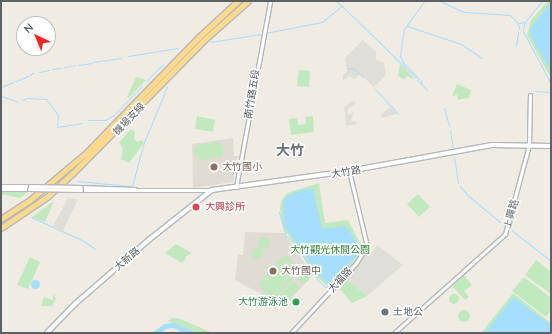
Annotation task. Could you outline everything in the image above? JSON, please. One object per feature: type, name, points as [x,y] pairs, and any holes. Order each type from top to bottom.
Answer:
[{"type":"highway","name":"機場支線","points":[[1,219],[29,201],[86,153],[199,37],[238,1]]},
{"type":"highway","name":"機場支線","points":[[1,228],[55,190],[122,126],[203,41],[248,1]]},
{"type":"main road","name":"大竹路","points":[[212,190],[349,172],[492,145],[551,146]]},
{"type":"main road","name":"大新路","points":[[49,332],[75,304],[154,235],[212,190]]},
{"type":"street","name":"南竹路五段","points":[[236,187],[270,1]]},
{"type":"street","name":"上興路","points":[[394,333],[504,237],[529,145],[530,95]]},
{"type":"street","name":"大福路","points":[[291,333],[356,263],[366,246],[349,172]]},
{"type":"street","points":[[1,187],[81,189]]},
{"type":"street","points":[[30,188],[55,190],[81,189]]},
{"type":"street","name":"大竹路","points":[[81,189],[212,190]]},
{"type":"shaded area","points":[[363,40],[376,52],[376,60],[384,63],[386,75],[374,87],[360,74],[354,80],[350,76],[343,80],[343,75],[347,72],[345,58]]},
{"type":"shaded area","points":[[354,100],[356,103],[347,110],[349,115],[353,112],[351,122],[355,121],[357,124],[346,126],[344,107]]},
{"type":"shaded area","points":[[390,107],[397,114],[381,118],[381,115]]},
{"type":"shaded area","name":"大竹國小","points":[[233,138],[234,156],[238,156],[233,182],[193,188],[192,144]]},
{"type":"shaded area","points":[[68,198],[78,199],[63,231],[53,226]]},
{"type":"shaded area","name":"大竹國中","points":[[245,232],[284,233],[313,275],[287,303],[280,304],[235,280],[238,255],[243,255]]},
{"type":"shaded area","points":[[377,245],[403,265],[367,296],[346,278],[368,250],[372,252]]},
{"type":"green space","points":[[548,1],[551,1],[551,78],[527,35],[531,20]]},
{"type":"green space","points":[[400,64],[414,78],[413,79],[407,76],[404,80],[398,76]]},
{"type":"green space","points":[[299,70],[310,71],[309,87],[297,86]]},
{"type":"green space","points":[[136,77],[146,80],[129,98],[127,97]]},
{"type":"green space","points":[[457,84],[471,90],[469,98],[458,100],[457,95],[452,96]]},
{"type":"green space","points":[[197,116],[215,120],[213,132],[195,129]]},
{"type":"green space","points":[[313,116],[314,132],[291,135],[289,119],[297,118],[298,125],[306,124],[305,117]]},
{"type":"green space","points":[[131,129],[135,132],[134,139],[137,142],[142,140],[144,143],[129,163],[121,159],[123,148],[119,143]]},
{"type":"green space","points":[[216,142],[224,146],[222,156],[202,160],[195,156],[194,150],[197,145]]},
{"type":"green space","name":"大竹觀光休閒公園","points":[[319,183],[325,223],[348,220],[363,249],[357,260],[328,287],[316,276],[284,229],[280,209],[281,201],[287,193]]},
{"type":"green space","points":[[1,190],[29,191],[20,198],[1,194]]},
{"type":"green space","points":[[418,194],[430,207],[419,217],[407,204]]},
{"type":"green space","points":[[54,201],[45,222],[32,217]]},
{"type":"green space","points":[[262,237],[266,237],[270,243],[266,249],[262,249],[258,245],[258,241]]},
{"type":"green space","points":[[176,244],[192,253],[185,257],[186,259],[182,263],[165,253]]},
{"type":"green space","points":[[255,248],[259,248],[261,249],[261,257],[255,258],[252,255],[252,251]]},
{"type":"green space","points":[[285,255],[294,262],[297,269],[301,270],[275,298],[265,293],[258,284]],"holes":[[[286,261],[293,266],[293,273],[277,290],[268,289],[266,279]]]},
{"type":"green space","points":[[30,257],[40,262],[28,289],[17,285]]},
{"type":"green space","points":[[536,260],[551,272],[551,294],[525,275]]},
{"type":"green space","points":[[284,264],[290,265],[293,271],[275,291],[268,288],[267,282]]},
{"type":"green space","points":[[303,271],[307,273],[309,277],[307,281],[303,283],[299,281],[297,277],[299,273]]},
{"type":"green space","points":[[464,275],[472,285],[464,291],[469,297],[465,300],[452,286]]},
{"type":"green space","points":[[524,277],[551,298],[551,310],[546,317],[512,291]]},
{"type":"green space","points":[[345,279],[367,296],[352,303],[338,287]]},
{"type":"green space","points":[[293,281],[300,287],[286,303],[279,296]]},
{"type":"green space","points":[[513,293],[551,323],[551,333],[481,333]]},
{"type":"green space","points":[[54,294],[56,299],[52,306],[41,306],[44,297],[52,300]]},
{"type":"green space","points":[[452,294],[456,294],[458,295],[458,303],[452,304],[449,301],[449,297]]},
{"type":"green space","points":[[466,310],[469,311],[469,321],[462,322],[459,321],[458,314],[459,311]]},
{"type":"green space","points":[[172,318],[178,318],[213,333],[196,333],[168,321]]},
{"type":"water","points":[[551,2],[551,71],[531,37],[530,29]]},
{"type":"water","name":"大竹觀光休閒公園","points":[[313,189],[322,229],[346,226],[361,248],[355,258],[329,285],[317,273],[284,225],[283,201],[287,196],[301,190]]},
{"type":"water","points":[[35,279],[40,284],[35,289],[30,284]]},
{"type":"water","points":[[513,297],[551,325],[551,333],[485,333]]},
{"type":"waterway","points":[[265,33],[322,22],[342,6],[336,1]]},
{"type":"waterway","points":[[421,84],[422,82],[403,62],[400,56],[404,29],[424,1]]},
{"type":"waterway","points":[[440,1],[464,12],[510,15],[518,23],[519,29]]},
{"type":"waterway","points":[[525,22],[542,1]]},
{"type":"waterway","points":[[342,6],[416,78]]},
{"type":"waterway","points":[[519,23],[525,22],[523,29]]},
{"type":"waterway","points":[[407,26],[461,44],[482,58]]},
{"type":"waterway","points":[[516,46],[518,31]]},
{"type":"waterway","points":[[523,31],[551,84]]},
{"type":"waterway","points":[[210,42],[260,34]]},
{"type":"waterway","points":[[128,56],[178,48]]},
{"type":"waterway","points":[[93,62],[121,58]]},
{"type":"waterway","points":[[78,65],[92,63]]},
{"type":"waterway","points":[[146,81],[163,64]]},
{"type":"waterway","points":[[64,67],[76,65]]},
{"type":"waterway","points":[[52,69],[61,68]]},
{"type":"waterway","points":[[347,68],[354,69],[363,77]]},
{"type":"waterway","points":[[39,72],[49,70]]},
{"type":"waterway","points":[[16,81],[28,76]]},
{"type":"waterway","points":[[417,80],[427,90]]},
{"type":"waterway","points":[[1,87],[13,82]]},
{"type":"waterway","points":[[88,120],[105,120],[114,115],[142,86]]},
{"type":"waterway","points":[[132,186],[144,142],[167,87]]},
{"type":"waterway","points":[[375,89],[398,114]]},
{"type":"waterway","points":[[535,91],[551,92]]},
{"type":"waterway","points":[[1,96],[18,102]]},
{"type":"waterway","points":[[22,100],[27,98],[46,99],[58,115],[57,127],[82,123]]},
{"type":"waterway","points":[[444,108],[449,126]]},
{"type":"waterway","points":[[450,130],[453,149]]},
{"type":"waterway","points":[[454,157],[458,183]]},
{"type":"waterway","points":[[77,181],[130,186]]},
{"type":"waterway","points":[[460,186],[467,195],[505,226]]},
{"type":"waterway","points":[[279,212],[286,236],[296,245],[317,279],[325,287],[330,287]]},
{"type":"waterway","points":[[31,217],[84,241],[95,249]]},
{"type":"waterway","points":[[510,229],[551,261]]},
{"type":"waterway","points":[[155,333],[165,326],[173,325],[192,333]]},
{"type":"place","name":"大竹國小","points":[[214,167]]},
{"type":"place","name":"大興診所","points":[[196,207]]},
{"type":"place","name":"大竹國中","points":[[273,271]]},
{"type":"place","name":"大竹游泳池","points":[[296,302]]},
{"type":"place","name":"土地公","points":[[385,312]]},
{"type":"district","name":"大竹","points":[[290,150]]}]
